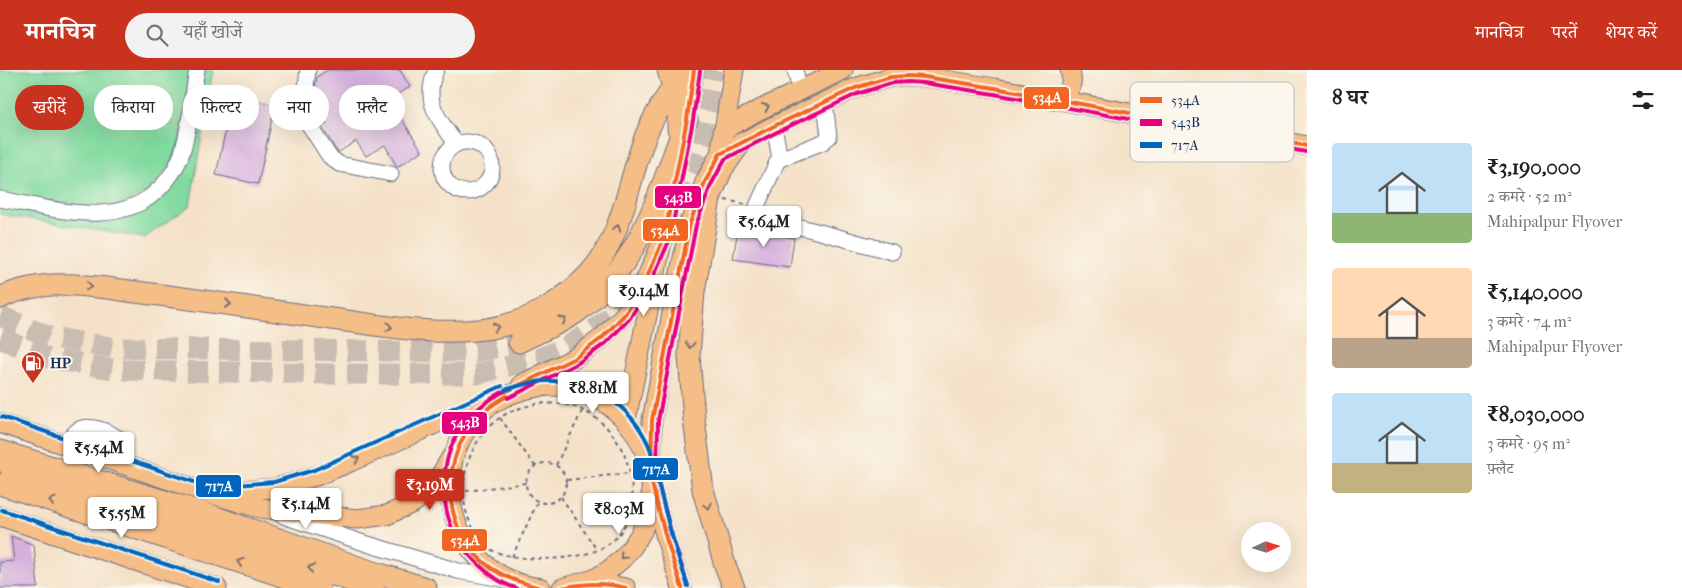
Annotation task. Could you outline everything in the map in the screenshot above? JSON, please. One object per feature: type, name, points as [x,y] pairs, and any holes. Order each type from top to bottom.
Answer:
[{"type":"highway","points":[[0,298],[26,288],[75,285],[180,297],[412,329],[471,331],[515,322],[536,314],[556,302],[590,272],[604,254],[616,234],[643,140],[660,107],[669,80],[685,70]]},
{"type":"highway","points":[[520,342],[576,313],[601,292],[620,271],[650,217],[687,119]]},
{"type":"highway","points":[[729,150],[710,198],[694,292],[689,356],[694,419],[703,490],[725,565],[734,588]]},
{"type":"highway","points":[[0,451],[204,503],[370,571],[426,588]]},
{"type":"highway","points":[[0,461],[55,486],[374,588]]},
{"type":"highway","points":[[0,484],[319,588]]},
{"type":"main road","points":[[626,420],[664,238],[687,119],[694,70]]},
{"type":"main road","points":[[729,150],[734,70]]},
{"type":"main road","points":[[729,126],[747,70]]},
{"type":"main road","points":[[729,126],[843,70]]},
{"type":"main road","points":[[1054,100],[1063,97],[1069,92],[1071,84],[1070,70]]},
{"type":"main road","points":[[570,586],[594,579],[622,559],[633,546],[648,514],[651,497],[652,420],[690,223],[705,182],[729,150],[825,102],[873,81],[890,77],[908,76],[942,80],[1130,114]]},
{"type":"main road","points":[[669,80],[677,106],[678,124],[674,153]]},
{"type":"main road","points":[[1294,144],[1307,146]]},
{"type":"main road","points":[[204,503],[275,488],[316,476],[576,358],[602,338],[625,314],[642,288],[664,238]]},
{"type":"main road","points":[[0,423],[120,464],[204,503],[357,519],[387,515],[401,510],[426,492],[437,481],[460,441],[480,415],[492,404],[519,391],[544,386],[570,388],[595,396],[617,411],[626,420],[641,442],[646,454],[666,538],[682,588]]},
{"type":"main road","points":[[460,441],[454,456],[449,490],[451,506],[463,538],[472,552],[498,574],[512,581],[541,588]]},
{"type":"main road","points":[[8,518],[217,588]]},
{"type":"main road","points":[[570,586],[610,584],[626,588]]},
{"type":"street","points":[[0,199],[72,212],[99,214],[123,210],[146,200],[165,183],[177,165],[185,139],[197,70]]},
{"type":"street","points":[[308,70],[303,111],[307,122],[329,156],[339,164],[391,174]]},
{"type":"street","points":[[436,70],[430,102],[456,144]]},
{"type":"street","points":[[795,70],[800,91]]},
{"type":"street","points":[[825,102],[829,137],[823,142],[780,160],[757,206],[757,213],[760,217],[892,252]]},
{"type":"street","points":[[774,126],[780,160]]},
{"type":"street","points":[[66,446],[73,435],[81,428],[93,428],[114,434],[120,439],[120,464]]},
{"type":"street","points":[[260,508],[364,544],[458,571],[512,581]]},
{"type":"path","points":[[710,198],[757,206]]},
{"type":"path","points":[[541,403],[564,404],[582,410],[601,422],[617,438],[627,458],[630,473],[632,498],[628,517],[618,536],[606,546],[597,550],[568,557],[539,560],[512,557],[486,547],[468,520],[464,500],[467,463],[481,436],[500,418],[520,408],[541,403]]},
{"type":"path","points":[[556,465],[582,410]]},
{"type":"path","points":[[500,418],[535,466]]},
{"type":"path","points":[[548,462],[556,465],[563,471],[567,480],[565,491],[561,497],[549,503],[538,501],[530,494],[526,483],[530,470],[535,466],[548,462]]},
{"type":"path","points":[[567,480],[630,473]]},
{"type":"path","points":[[464,491],[526,483]]},
{"type":"path","points":[[561,497],[597,550]]},
{"type":"path","points":[[512,557],[538,501]]},
{"type":"green space","points":[[0,70],[191,70],[189,85],[183,85],[183,121],[180,140],[170,166],[151,189],[125,204],[91,208],[0,194]]},
{"type":"green space","points":[[203,70],[213,70],[210,85],[198,85]]},
{"type":"green space","points":[[184,130],[203,130],[190,206],[144,238],[0,214],[0,204],[91,220],[163,194]]},
{"type":"building","points":[[327,70],[400,70],[410,87],[405,90],[405,85],[339,85],[339,130],[405,130],[405,124],[422,151],[397,167],[385,145],[366,156],[356,141],[339,152],[336,150],[324,130],[329,130],[329,85],[316,85],[317,77]]},
{"type":"building","points":[[259,102],[269,104],[270,130],[258,184],[216,175],[226,130],[259,130]]},
{"type":"building","points":[[738,229],[794,238],[790,267],[733,259]]},
{"type":"building","points":[[11,536],[34,545],[38,588],[0,588],[0,562],[14,561]]},
{"type":"tunnel","points":[[665,231],[678,207],[699,153],[715,70]]},
{"type":"tunnel","points":[[0,338],[47,358],[118,370],[335,374],[477,374],[540,358],[567,347],[616,312],[626,298]]},
{"type":"tunnel","points":[[0,316],[50,337],[116,348],[476,352],[519,342]]},
{"type":"transit line","name":"534A","points":[[505,392],[575,358],[602,338],[625,314],[642,288],[664,238],[687,119],[694,70]]},
{"type":"transit line","name":"543B","points":[[508,398],[578,363],[606,343],[630,318],[647,291],[670,239],[693,120],[700,71]]},
{"type":"transit line","name":"534A","points":[[682,588],[666,538],[651,480],[652,420],[690,223],[705,182],[720,154],[855,88],[891,77],[925,77],[1130,113]]},
{"type":"transit line","name":"543B","points":[[688,586],[657,479],[658,421],[696,225],[711,185],[725,159],[857,94],[892,83],[924,83],[1130,119]]},
{"type":"transit line","name":"534A","points":[[1294,144],[1307,146]]},
{"type":"transit line","name":"543B","points":[[1294,150],[1306,152]]},
{"type":"transit line","name":"717A","points":[[505,390],[541,381],[579,385],[608,397],[632,418],[649,446],[660,492],[688,586]]},
{"type":"transit line","name":"717A","points":[[2,417],[209,487],[274,482],[314,470],[502,386]]},
{"type":"transit line","name":"543B","points":[[504,391],[474,412],[455,438],[448,456],[444,493],[447,512],[453,530],[462,546],[475,561],[499,581],[516,588]]},
{"type":"transit line","name":"534A","points":[[507,396],[477,418],[459,446],[453,465],[452,503],[456,521],[464,539],[476,554],[491,568],[503,575],[541,588]]},
{"type":"transit line","name":"717A","points":[[2,510],[219,582]]},
{"type":"transit line","name":"534A","points":[[562,588],[594,584],[626,588]]},
{"type":"place","name":"HP","points":[[33,384]]}]
